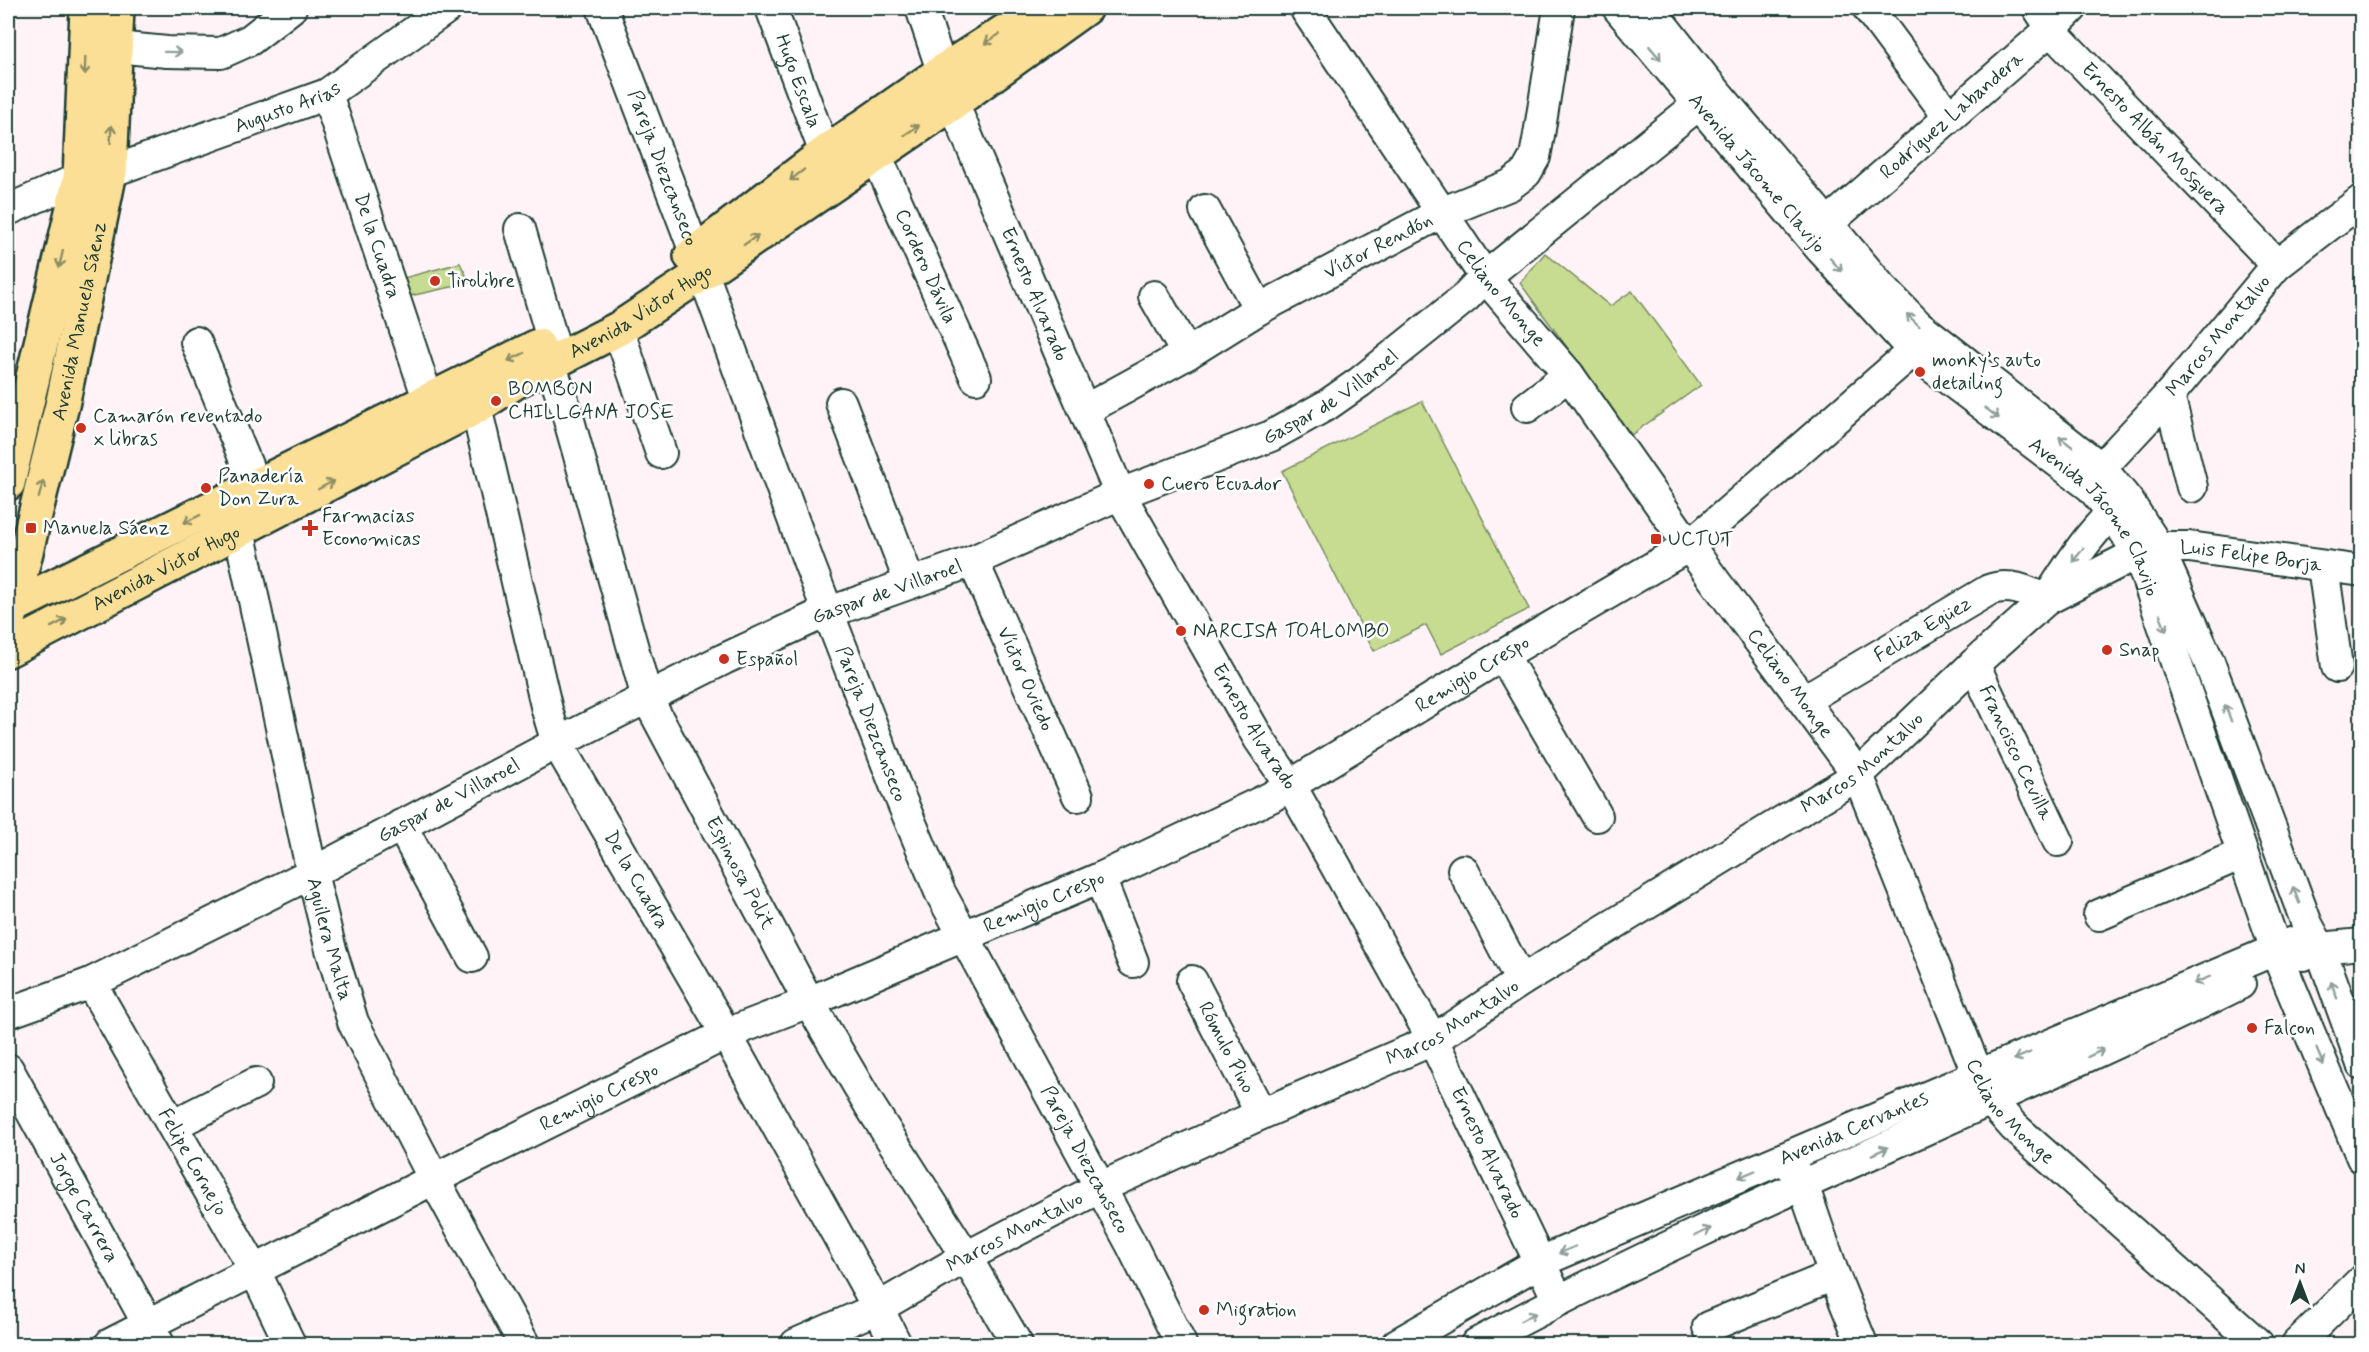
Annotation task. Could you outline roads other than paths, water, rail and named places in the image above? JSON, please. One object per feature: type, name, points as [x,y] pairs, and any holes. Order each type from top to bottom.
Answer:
[{"type":"main road","name":"Avenida Manuela Sáenz","points":[[8,483],[95,175],[87,8]]},
{"type":"main road","name":"Avenida Manuela Sáenz","points":[[9,616],[63,401],[115,47],[117,8]]},
{"type":"main road","name":"Avenida Victor Hugo","points":[[551,352],[618,329],[825,153],[1041,8]]},
{"type":"main road","name":"Avenida Victor Hugo","points":[[9,616],[470,395],[551,352],[621,303],[698,263],[876,155],[1085,8]]},
{"type":"main road","name":"Avenida Victor Hugo","points":[[8,650],[242,506],[428,399],[470,395]]},
{"type":"street","points":[[115,47],[167,52],[220,53],[250,40],[291,8]]},
{"type":"street","name":"Augusto Arias","points":[[8,210],[95,175],[327,94],[447,8]]},
{"type":"street","name":"Pareja Diezcanseco","points":[[602,8],[805,552],[897,790],[940,892],[1131,1244],[1180,1344]]},
{"type":"street","name":"Hugo Escala","points":[[771,8],[825,153]]},
{"type":"street","name":"Ernesto Alvarado","points":[[921,8],[953,103],[1120,494],[1259,740],[1291,786],[1433,1040],[1538,1263],[1558,1300]]},
{"type":"street","name":"Víctor Rendón","points":[[1085,410],[1186,354],[1259,309],[1441,213],[1510,184],[1526,173],[1535,157],[1559,8]]},
{"type":"street","name":"Avenida Jácome Clavijo","points":[[1618,8],[1828,223],[1881,287],[1918,325],[2096,478],[2120,506],[2148,550],[2209,662],[2307,924],[2320,948],[2361,1064]]},
{"type":"street","name":"Avenida Jácome Clavijo","points":[[1649,8],[1706,97],[1820,248],[1913,351],[2096,478]]},
{"type":"street","points":[[1868,8],[1949,117]]},
{"type":"street","name":"Celiano Monge","points":[[1306,10],[1485,276],[1569,375],[1689,546],[1858,775],[1978,1075],[1991,1101],[2014,1127],[2258,1344]]},
{"type":"street","name":"Rodríguez Labandera","points":[[1828,223],[1949,117],[2054,14]]},
{"type":"street","name":"Ernesto Albán Mosquera","points":[[2054,14],[2074,55],[2277,265]]},
{"type":"street","name":"De la Cuadra","points":[[327,94],[428,399]]},
{"type":"street","name":"Gaspar de Villaroel","points":[[8,1013],[91,983],[312,873],[557,743],[724,659],[829,611],[973,561],[1120,494],[1271,436],[1328,405],[1360,382],[1466,297],[1485,276],[1706,97]]},
{"type":"street","name":"Cordero Dávila","points":[[876,155],[976,378]]},
{"type":"street","name":"Marcos Montalvo","points":[[2096,478],[2277,265],[2361,200]]},
{"type":"street","points":[[1205,210],[1259,309]]},
{"type":"street","name":"Espinosa Polit","points":[[520,229],[568,418],[647,698],[809,1002],[870,1106],[966,1257],[1017,1344]]},
{"type":"street","points":[[1154,296],[1186,354]]},
{"type":"street","points":[[618,329],[661,453]]},
{"type":"street","name":"Aguilera Malta","points":[[196,342],[242,506],[312,873],[330,946],[353,1022],[434,1179],[524,1344]]},
{"type":"street","name":"Remigio Crespo","points":[[110,1344],[153,1335],[255,1271],[726,1034],[809,1002],[1100,878],[1291,786],[1503,655],[1689,546],[1913,351]]},
{"type":"street","points":[[1527,407],[1569,375]]},
{"type":"street","points":[[2169,394],[2192,487]]},
{"type":"street","name":"De la Cuadra","points":[[470,395],[557,743],[726,1034],[879,1308],[896,1344]]},
{"type":"street","points":[[841,403],[910,583]]},
{"type":"street","name":"Marcos Montalvo","points":[[796,1344],[879,1308],[966,1257],[1099,1188],[1259,1114],[1433,1040],[1521,981],[1858,775],[1974,664],[2046,600],[2065,571],[2120,506]]},
{"type":"street","name":"Luis Felipe Borja","points":[[2148,550],[2189,547],[2361,571]]},
{"type":"street","name":"Avenida Jácome Clavijo","points":[[2148,550],[2242,854],[2278,957],[2361,1158]]},
{"type":"street","name":"Marcos Montalvo","points":[[2046,600],[2148,550]]},
{"type":"street","name":"Víctor Oviedo","points":[[973,561],[1078,796]]},
{"type":"street","points":[[2323,566],[2337,668]]},
{"type":"street","name":"Feliza Egüez","points":[[1804,700],[1989,590],[1998,587],[2014,587],[2046,600]]},
{"type":"street","points":[[1503,655],[1597,816]]},
{"type":"street","name":"Francisco Cevilla","points":[[1974,664],[2058,841]]},
{"type":"street","points":[[401,825],[472,957]]},
{"type":"street","points":[[2099,915],[2242,854]]},
{"type":"street","points":[[1463,870],[1521,981]]},
{"type":"street","points":[[1100,878],[1133,962]]},
{"type":"street","name":"Avenida Cervantes","points":[[1476,1344],[1558,1300],[1803,1185],[2150,1028],[2278,957],[2295,942],[2320,948],[2361,944]]},
{"type":"street","name":"Avenida Cervantes","points":[[1397,1344],[1538,1263],[1978,1075],[2278,957]]},
{"type":"street","name":"Rómulo Pino","points":[[1192,981],[1256,1104],[1259,1114]]},
{"type":"street","name":"Felipe Cornejo","points":[[91,983],[255,1271],[290,1344]]},
{"type":"street","name":"Jorge Carrera","points":[[8,1069],[153,1335]]},
{"type":"street","points":[[173,1125],[256,1083]]},
{"type":"street","points":[[1785,1158],[1803,1185],[1834,1275],[1863,1344]]},
{"type":"street","points":[[1708,1327],[1834,1275]]},
{"type":"street","points":[[2297,1344],[2361,1280]]},
{"type":"place","name":"Tirolibre","points":[[435,281]]},
{"type":"place","name":"monky’s auto detailing","points":[[1920,372]]},
{"type":"place","name":"BOMBON CHILLGANA JOSE","points":[[496,401]]},
{"type":"place","name":"Camarón reventado x libras","points":[[81,428]]},
{"type":"place","name":"Cuero Ecuador","points":[[1149,484]]},
{"type":"place","name":"Panadería Don Zura","points":[[206,488]]},
{"type":"place","name":"Manuela Sáenz","points":[[31,528]]},
{"type":"place","name":"Farmacias Economicas","points":[[310,528]]},
{"type":"place","name":"UCTUT","points":[[1656,539]]},
{"type":"place","name":"NARCISA TOALOMBO","points":[[1181,631]]},
{"type":"place","name":"Snap","points":[[2107,650]]},
{"type":"place","name":"Español","points":[[724,659]]},
{"type":"place","name":"Falcon","points":[[2252,1028]]},
{"type":"place","name":"Migration","points":[[1204,1310]]}]
